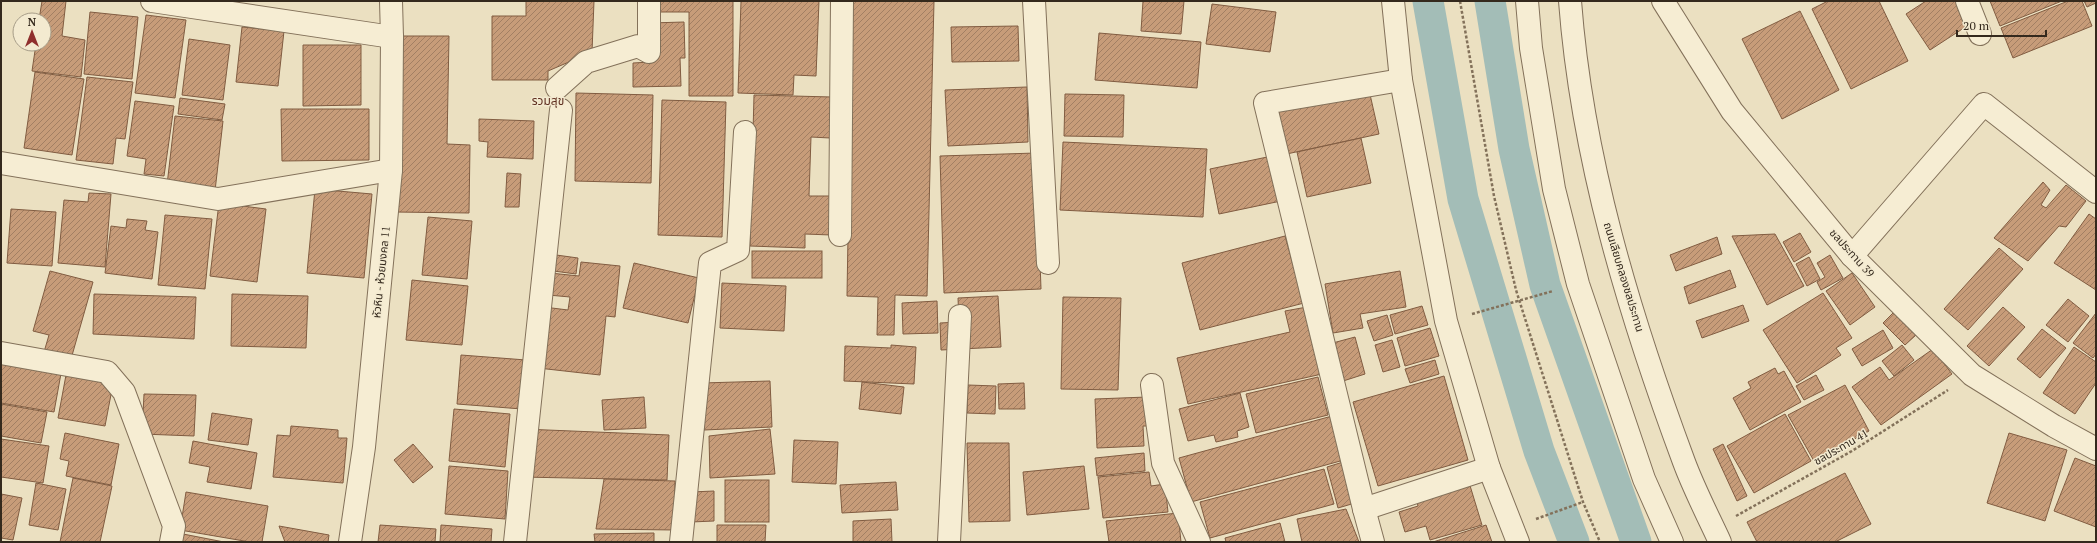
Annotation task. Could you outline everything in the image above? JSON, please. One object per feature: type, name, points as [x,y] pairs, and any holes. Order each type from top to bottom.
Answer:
[{"type":"street","points":[[152,1],[392,37]]},
{"type":"street","name":"หัวหิน - ห้วยมงคล 11","points":[[350,542],[364,447],[391,170],[391,1]]},
{"type":"street","points":[[557,88],[586,62],[638,46],[649,52],[649,1]]},
{"type":"street","points":[[840,235],[842,1]]},
{"type":"street","points":[[1034,1],[1048,262]]},
{"type":"street","points":[[1393,1],[1401,80],[1446,321],[1489,468],[1515,535]]},
{"type":"street","points":[[1527,1],[1530,48],[1554,189],[1578,284],[1644,478],[1672,542]]},
{"type":"street","name":"ถนนเลียบคลองชลประทาน","points":[[1570,1],[1573,42],[1597,180],[1623,280],[1684,463],[1717,535]]},
{"type":"street","name":"ชลประทาน 39","points":[[1663,1],[1732,111],[1852,256],[1972,375],[2054,426],[2096,449]]},
{"type":"street","points":[[1967,1],[1980,34]]},
{"type":"street","points":[[1373,542],[1265,103],[1401,80]]},
{"type":"street","points":[[1852,256],[1984,104],[2096,192]]},
{"type":"street","points":[[515,542],[561,110]]},
{"type":"street","points":[[681,542],[710,264],[738,250],[745,132]]},
{"type":"street","points":[[1,164],[218,199],[391,170]]},
{"type":"street","points":[[949,542],[960,316]]},
{"type":"street","points":[[1,353],[107,372],[124,392],[174,526],[171,542]]},
{"type":"street","points":[[1152,385],[1163,463],[1199,542]]},
{"type":"street","points":[[1364,509],[1489,468]]},
{"type":"path","points":[[1460,1],[1494,196],[1520,300],[1584,502],[1600,542]]},
{"type":"path","points":[[1446,321],[1532,297]]},
{"type":"path","name":"ชลประทาน 41","points":[[1717,535],[1972,375]]},
{"type":"path","points":[[1515,535],[1584,502]]},
{"type":"building","points":[[42,1],[66,1],[62,36],[85,40],[81,77],[32,71],[35,52],[52,52],[52,12],[40,12]]},
{"type":"building","points":[[526,1],[594,1],[592,52],[548,71],[548,80],[492,80],[492,16],[526,16]]},
{"type":"building","points":[[652,1],[733,1],[733,96],[689,96],[689,12],[652,12]]},
{"type":"building","points":[[741,1],[819,1],[816,76],[794,75],[793,95],[738,93]]},
{"type":"building","points":[[852,1],[934,1],[927,296],[895,295],[894,335],[877,335],[878,297],[847,296]]},
{"type":"building","points":[[1143,1],[1184,1],[1181,34],[1141,31]]},
{"type":"building","points":[[1828,1],[1879,1],[1908,61],[1851,89],[1812,9]]},
{"type":"building","points":[[1926,1],[1956,1],[1970,24],[1930,50],[1906,14]]},
{"type":"building","points":[[1990,1],[2062,1],[2000,26]]},
{"type":"building","points":[[2068,1],[2082,1],[2092,26],[2013,58],[2001,28]]},
{"type":"building","points":[[2084,1],[2096,1],[2096,3],[2087,7]]},
{"type":"building","points":[[1212,4],[1276,12],[1270,52],[1206,44]]},
{"type":"building","points":[[1800,11],[1839,90],[1782,119],[1742,39]]},
{"type":"building","points":[[90,12],[138,17],[132,79],[84,74]]},
{"type":"building","points":[[146,15],[186,20],[175,98],[135,93]]},
{"type":"building","points":[[684,22],[685,58],[680,58],[681,86],[633,87],[633,63],[651,62],[650,23]]},
{"type":"building","points":[[1018,26],[1019,61],[952,62],[951,27]]},
{"type":"building","points":[[242,27],[284,31],[278,86],[236,82]]},
{"type":"building","points":[[1099,33],[1201,42],[1197,88],[1095,80]]},
{"type":"building","points":[[398,36],[449,36],[447,144],[470,145],[469,213],[395,212]]},
{"type":"building","points":[[189,39],[230,45],[223,100],[182,95]]},
{"type":"building","points":[[303,45],[361,45],[361,105],[303,106]]},
{"type":"building","points":[[35,72],[84,79],[72,155],[24,148]]},
{"type":"building","points":[[87,77],[133,82],[125,139],[116,138],[113,164],[76,160]]},
{"type":"building","points":[[1027,87],[1028,142],[948,146],[945,90]]},
{"type":"building","points":[[1369,90],[1379,134],[1282,155],[1272,111]]},
{"type":"building","points":[[576,93],[653,95],[651,183],[575,181]]},
{"type":"building","points":[[1065,94],[1124,95],[1123,137],[1064,136]]},
{"type":"building","points":[[754,95],[832,97],[830,138],[811,137],[809,196],[832,196],[831,235],[805,234],[805,248],[750,246]]},
{"type":"building","points":[[180,98],[225,104],[222,120],[178,114]]},
{"type":"building","points":[[662,100],[726,102],[722,237],[658,235]]},
{"type":"building","points":[[135,101],[174,106],[164,176],[144,174],[146,159],[127,156]]},
{"type":"building","points":[[281,109],[369,109],[369,160],[282,161]]},
{"type":"building","points":[[175,116],[223,121],[215,191],[167,185]]},
{"type":"building","points":[[479,119],[534,121],[533,159],[487,157],[488,142],[479,141]]},
{"type":"building","points":[[1361,138],[1371,183],[1307,197],[1297,152]]},
{"type":"building","points":[[1063,142],[1207,149],[1203,217],[1060,210]]},
{"type":"building","points":[[1036,153],[1041,289],[944,293],[940,156]]},
{"type":"building","points":[[1272,156],[1281,201],[1219,214],[1210,169]]},
{"type":"building","points":[[507,173],[521,174],[519,207],[505,207]]},
{"type":"building","points":[[2043,182],[2050,190],[2041,205],[2046,208],[2066,185],[2086,201],[2066,227],[2059,226],[2028,261],[1994,238]]},
{"type":"building","points":[[315,189],[372,194],[364,278],[307,273]]},
{"type":"building","points":[[89,193],[111,194],[105,267],[58,263],[64,200],[88,202]]},
{"type":"building","points":[[219,203],[266,209],[257,282],[210,276]]},
{"type":"building","points":[[11,209],[56,212],[52,266],[7,263]]},
{"type":"building","points":[[2089,214],[2096,219],[2096,290],[2054,263]]},
{"type":"building","points":[[165,215],[212,219],[205,289],[158,285]]},
{"type":"building","points":[[428,217],[472,221],[467,279],[422,275]]},
{"type":"building","points":[[127,219],[147,221],[145,230],[158,232],[152,279],[105,273],[111,226],[126,228]]},
{"type":"building","points":[[1800,233],[1811,252],[1794,262],[1783,242]]},
{"type":"building","points":[[1775,234],[1804,286],[1767,305],[1732,236]]},
{"type":"building","points":[[1285,236],[1304,303],[1200,330],[1182,263]]},
{"type":"building","points":[[1717,237],[1722,254],[1676,271],[1670,255]]},
{"type":"building","points":[[1999,248],[2023,269],[1968,330],[1944,309]]},
{"type":"building","points":[[752,251],[822,251],[822,278],[752,278]]},
{"type":"building","points":[[549,254],[578,258],[576,274],[546,270]]},
{"type":"building","points":[[1830,255],[1843,278],[1821,290],[1817,282],[1825,277],[1817,263]]},
{"type":"building","points":[[1809,257],[1820,279],[1807,286],[1796,264]]},
{"type":"building","points":[[581,262],[620,266],[615,317],[606,316],[600,375],[538,368],[544,307],[568,310],[570,297],[548,295],[550,273],[579,276]]},
{"type":"building","points":[[634,263],[699,278],[688,323],[623,308]]},
{"type":"building","points":[[1730,270],[1736,287],[1689,304],[1684,287]]},
{"type":"building","points":[[50,271],[93,282],[71,359],[44,352],[49,335],[33,331]]},
{"type":"building","points":[[1400,271],[1406,307],[1360,314],[1363,328],[1333,333],[1325,284]]},
{"type":"building","points":[[1852,273],[1875,307],[1850,325],[1826,291]]},
{"type":"building","points":[[412,280],[468,286],[462,345],[406,340]]},
{"type":"building","points":[[722,283],[786,286],[784,331],[720,328]]},
{"type":"building","points":[[1823,293],[1852,338],[1836,348],[1841,355],[1797,383],[1763,330]]},
{"type":"building","points":[[94,294],[196,297],[194,339],[93,334]]},
{"type":"building","points":[[232,294],[308,296],[306,348],[231,346]]},
{"type":"building","points":[[998,296],[1001,347],[941,350],[940,323],[959,322],[958,298]]},
{"type":"building","points":[[1063,297],[1121,298],[1118,390],[1061,389]]},
{"type":"building","points":[[2068,299],[2089,316],[2068,342],[2046,325]]},
{"type":"building","points":[[937,301],[938,333],[903,334],[902,303]]},
{"type":"building","points":[[1743,305],[1749,321],[1702,338],[1696,321]]},
{"type":"building","points":[[1422,306],[1428,325],[1395,334],[1390,315]]},
{"type":"building","points":[[1307,307],[1322,374],[1188,404],[1177,358],[1290,332],[1285,311]]},
{"type":"building","points":[[2003,307],[2025,327],[1989,366],[1967,346]]},
{"type":"building","points":[[1894,312],[1916,335],[1905,345],[1883,323]]},
{"type":"building","points":[[2096,313],[2096,354],[2093,358],[2073,343]]},
{"type":"building","points":[[1387,315],[1393,335],[1374,341],[1367,321]]},
{"type":"building","points":[[1430,328],[1439,356],[1405,366],[1397,338]]},
{"type":"building","points":[[2042,329],[2066,348],[2040,378],[2017,359]]},
{"type":"building","points":[[1883,330],[1893,348],[1862,366],[1852,349]]},
{"type":"building","points":[[1355,337],[1365,374],[1340,382],[1329,344]]},
{"type":"building","points":[[1392,340],[1400,367],[1383,372],[1375,345]]},
{"type":"building","points":[[891,345],[916,347],[914,384],[844,381],[845,346],[891,348]]},
{"type":"building","points":[[1902,345],[1914,360],[1894,376],[1882,361]]},
{"type":"building","points":[[2074,347],[2096,362],[2096,383],[2075,414],[2043,393]]},
{"type":"building","points":[[1933,349],[1952,374],[1881,425],[1852,387],[1880,367],[1889,380]]},
{"type":"building","points":[[461,355],[526,360],[522,409],[457,404]]},
{"type":"building","points":[[1,358],[62,368],[54,412],[1,403]]},
{"type":"building","points":[[1435,360],[1439,374],[1410,383],[1405,369]]},
{"type":"building","points":[[1775,368],[1778,374],[1784,371],[1801,402],[1750,430],[1733,398],[1751,388],[1748,382]]},
{"type":"building","points":[[66,375],[113,384],[105,426],[58,418]]},
{"type":"building","points":[[1816,375],[1824,390],[1804,400],[1796,386]]},
{"type":"building","points":[[1444,376],[1468,460],[1378,486],[1353,402]]},
{"type":"building","points":[[1318,377],[1328,415],[1256,433],[1246,394]]},
{"type":"building","points":[[770,381],[772,427],[704,430],[702,383]]},
{"type":"building","points":[[862,382],[904,387],[901,414],[859,409]]},
{"type":"building","points":[[1024,383],[1025,409],[999,409],[998,384]]},
{"type":"building","points":[[968,385],[996,386],[995,414],[967,413]]},
{"type":"building","points":[[1845,385],[1869,431],[1814,461],[1788,415]]},
{"type":"building","points":[[1240,393],[1249,427],[1237,431],[1238,437],[1216,442],[1214,435],[1188,441],[1179,409]]},
{"type":"building","points":[[144,394],[196,395],[194,436],[142,434]]},
{"type":"building","points":[[644,397],[646,428],[604,430],[602,400]]},
{"type":"building","points":[[1147,397],[1149,426],[1143,426],[1144,446],[1097,448],[1095,399]]},
{"type":"building","points":[[1,404],[47,412],[41,443],[1,436]]},
{"type":"building","points":[[454,409],[510,414],[505,467],[449,461]]},
{"type":"building","points":[[212,413],[252,419],[248,445],[208,440]]},
{"type":"building","points":[[1785,414],[1811,461],[1754,493],[1727,446]]},
{"type":"building","points":[[1332,416],[1344,460],[1191,502],[1179,458]]},
{"type":"building","points":[[291,426],[338,430],[338,438],[347,438],[343,483],[273,477],[277,435],[290,436]]},
{"type":"building","points":[[523,429],[669,435],[667,480],[522,477]]},
{"type":"building","points":[[770,429],[775,474],[710,478],[709,436]]},
{"type":"building","points":[[65,433],[119,444],[111,485],[66,476],[69,461],[60,459]]},
{"type":"building","points":[[2009,433],[2067,450],[2045,521],[1987,503]]},
{"type":"building","points":[[1,439],[49,446],[43,483],[1,477]]},
{"type":"building","points":[[794,440],[838,442],[836,484],[792,482]]},
{"type":"building","points":[[193,441],[257,453],[251,489],[207,482],[210,467],[189,463]]},
{"type":"building","points":[[967,443],[1009,443],[1010,521],[969,522]]},
{"type":"building","points":[[413,444],[433,467],[413,483],[394,460]]},
{"type":"building","points":[[1723,444],[1747,496],[1737,501],[1713,449]]},
{"type":"building","points":[[1144,453],[1145,471],[1097,476],[1095,458]]},
{"type":"building","points":[[2075,458],[2096,466],[2096,527],[2054,511]]},
{"type":"building","points":[[1343,462],[1355,503],[1338,508],[1327,467]]},
{"type":"building","points":[[449,466],[508,471],[505,519],[445,514]]},
{"type":"building","points":[[1084,466],[1089,509],[1027,515],[1023,472]]},
{"type":"building","points":[[1324,469],[1334,504],[1210,538],[1200,502]]},
{"type":"building","points":[[1149,472],[1151,486],[1165,484],[1168,512],[1103,518],[1098,477]]},
{"type":"building","points":[[1845,473],[1871,524],[1835,542],[1757,542],[1747,522]]},
{"type":"building","points":[[73,478],[112,486],[100,542],[60,542]]},
{"type":"building","points":[[604,479],[675,481],[674,530],[596,529]]},
{"type":"building","points":[[1468,479],[1482,525],[1430,540],[1426,526],[1405,532],[1399,512],[1418,506],[1415,494]]},
{"type":"building","points":[[725,480],[769,480],[769,522],[725,522]]},
{"type":"building","points":[[896,482],[898,510],[842,513],[840,485]]},
{"type":"building","points":[[36,483],[66,489],[58,530],[29,525]]},
{"type":"building","points":[[714,491],[714,521],[691,522],[691,492]]},
{"type":"building","points":[[186,492],[268,506],[262,542],[250,542],[180,530]]},
{"type":"building","points":[[1,494],[22,498],[13,540],[1,538]]},
{"type":"building","points":[[1346,509],[1359,542],[1302,542],[1297,519]]},
{"type":"building","points":[[1178,513],[1181,542],[1109,542],[1106,521]]},
{"type":"building","points":[[891,519],[892,542],[853,542],[853,521]]},
{"type":"building","points":[[1280,523],[1285,542],[1226,542],[1225,538]]},
{"type":"building","points":[[380,525],[436,529],[435,542],[378,542]]},
{"type":"building","points":[[441,525],[492,529],[491,542],[440,542]]},
{"type":"building","points":[[717,525],[766,525],[765,542],[717,542]]},
{"type":"building","points":[[1486,525],[1492,542],[1433,542]]},
{"type":"building","points":[[279,526],[329,535],[328,542],[285,542]]},
{"type":"building","points":[[654,533],[654,542],[595,542],[594,534]]},
{"type":"building","points":[[183,534],[224,542],[182,542]]},
{"type":"waterway","points":[[1428,1],[1463,199],[1539,451],[1574,542]]},
{"type":"waterway","points":[[1490,1],[1514,149],[1545,285],[1636,542]]},
{"type":"district","name":"รวมสุข","points":[[548,100]]}]
